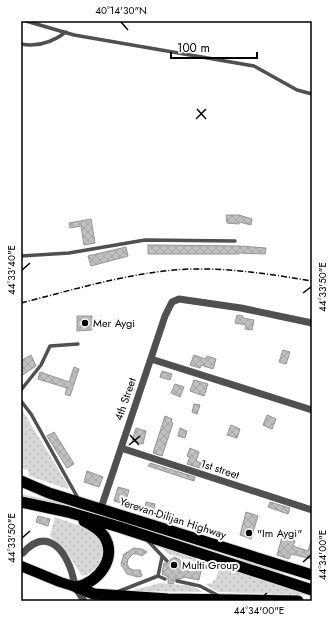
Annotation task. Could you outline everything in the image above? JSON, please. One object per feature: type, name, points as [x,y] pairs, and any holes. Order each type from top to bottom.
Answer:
[{"type":"highway","points":[[21,481],[49,493]]},
{"type":"highway","points":[[21,488],[49,493]]},
{"type":"highway","name":"Yerevan-Dilijan Highway","points":[[49,493],[101,508],[312,576]]},
{"type":"highway","points":[[21,502],[68,512],[119,527],[312,590]]},
{"type":"highway","points":[[68,512],[96,528],[104,536],[108,547],[107,560],[101,572],[95,578],[81,586],[76,587]]},
{"type":"highway","points":[[119,527],[117,520],[123,515]]},
{"type":"highway","points":[[286,581],[293,577],[291,569]]},
{"type":"highway","points":[[76,587],[94,594],[168,599],[298,601]]},
{"type":"main road","points":[[21,566],[76,587]]},
{"type":"street","name":"4th Street","points":[[101,508],[165,316],[172,302],[179,299],[241,308],[312,322]]},
{"type":"street","points":[[151,359],[312,410]]},
{"type":"street","name":"1st street","points":[[121,448],[312,510]]},
{"type":"street","points":[[23,553],[36,541],[47,541],[57,547],[64,555],[71,570],[76,587],[84,601]]},
{"type":"lane","points":[[26,21],[66,32],[254,66],[296,90],[312,94]]},
{"type":"lane","points":[[21,44],[44,44],[58,39],[66,32]]},
{"type":"lane","points":[[21,256],[69,253],[145,240],[236,241]]},
{"type":"lane","points":[[21,390],[41,365],[50,346],[78,344]]},
{"type":"lane","points":[[21,401],[31,414],[80,502]]},
{"type":"lane","points":[[142,534],[167,561]]},
{"type":"lane","points":[[158,576],[162,557]]},
{"type":"lane","points":[[182,565],[200,568],[228,563]]},
{"type":"lane","points":[[110,595],[158,576],[165,579]]},
{"type":"lane","points":[[177,581],[200,586],[226,600]]},
{"type":"shaded area","points":[[21,408],[69,487],[68,489],[29,476],[28,470],[21,468]]},
{"type":"shaded area","points":[[21,494],[68,504],[111,519],[21,498]]},
{"type":"shaded area","points":[[55,517],[91,530],[98,535],[102,542],[103,556],[96,569],[82,576],[68,554],[50,536]]},
{"type":"shaded area","points":[[128,522],[284,571],[283,574],[127,525]]},
{"type":"shaded area","points":[[152,541],[217,561],[200,563],[169,554]]},
{"type":"shaded area","points":[[230,566],[312,595],[218,592],[205,584],[213,583],[216,579],[218,571],[216,568]]},
{"type":"shaded area","points":[[160,583],[192,586],[203,592],[130,591]]},
{"type":"building","points":[[226,215],[239,215],[252,219],[251,225],[239,222],[239,224],[227,223]]},
{"type":"building","points":[[91,219],[95,243],[84,245],[81,226],[70,228],[69,223]]},
{"type":"building","points":[[148,245],[239,246],[266,248],[265,254],[148,254]]},
{"type":"building","points":[[126,247],[128,256],[91,266],[88,256]]},
{"type":"building","points":[[237,315],[254,320],[252,330],[245,329],[246,325],[235,323]]},
{"type":"building","points":[[77,316],[92,316],[92,330],[77,331]]},
{"type":"building","points":[[283,350],[290,352],[286,364],[279,362]]},
{"type":"building","points":[[31,355],[36,366],[21,376],[21,361]]},
{"type":"building","points":[[194,355],[205,359],[207,356],[216,359],[213,369],[201,365],[200,368],[190,365]]},
{"type":"building","points":[[74,367],[79,369],[70,396],[65,394],[67,388],[38,379],[40,372],[69,382]]},
{"type":"building","points":[[162,371],[172,374],[170,380],[160,377]]},
{"type":"building","points":[[194,380],[208,384],[204,396],[190,391]]},
{"type":"building","points":[[175,384],[184,387],[180,397],[171,393]]},
{"type":"building","points":[[194,404],[200,405],[197,414],[192,412]]},
{"type":"building","points":[[267,415],[276,419],[272,429],[263,425]]},
{"type":"building","points":[[165,416],[172,419],[171,422],[173,423],[162,456],[153,453]]},
{"type":"building","points":[[231,425],[240,429],[237,438],[227,435]]},
{"type":"building","points":[[136,428],[146,431],[143,444],[132,441]]},
{"type":"building","points":[[180,428],[187,431],[185,438],[178,436]]},
{"type":"building","points":[[54,432],[74,464],[67,468],[47,436]]},
{"type":"building","points":[[190,448],[199,452],[196,461],[202,463],[201,465],[204,466],[203,469],[187,464],[190,457],[187,456]]},
{"type":"building","points":[[150,463],[195,477],[194,481],[148,466]]},
{"type":"building","points":[[87,471],[103,477],[99,487],[84,482]]},
{"type":"building","points":[[118,487],[129,490],[125,504],[114,501]]},
{"type":"building","points":[[146,502],[155,504],[153,514],[144,512]]},
{"type":"building","points":[[270,502],[290,508],[288,514],[268,507]]},
{"type":"building","points":[[246,512],[258,516],[251,539],[240,535]]},
{"type":"building","points":[[38,516],[50,519],[48,526],[36,522]]},
{"type":"building","points":[[282,537],[295,541],[293,546],[308,551],[312,541],[312,559],[291,554],[289,559],[277,555]]},
{"type":"building","points":[[134,548],[142,549],[147,552],[142,556],[133,554],[128,559],[127,564],[129,568],[133,570],[140,570],[142,576],[138,577],[127,574],[121,564],[124,554]]},
{"type":"building","points":[[174,557],[179,559],[181,562],[181,568],[201,571],[199,580],[184,577],[181,579],[175,579],[173,584],[168,583],[168,577],[162,574],[164,563],[168,564]]},
{"type":"railway","points":[[21,303],[128,277],[182,269],[220,269],[276,275],[312,281]]},
{"type":"place","name":"Mer Aygi","points":[[85,323]]},
{"type":"place","name":"\"Im Aygi\"","points":[[249,533]]},
{"type":"place","name":"Multi Group","points":[[174,565]]}]
